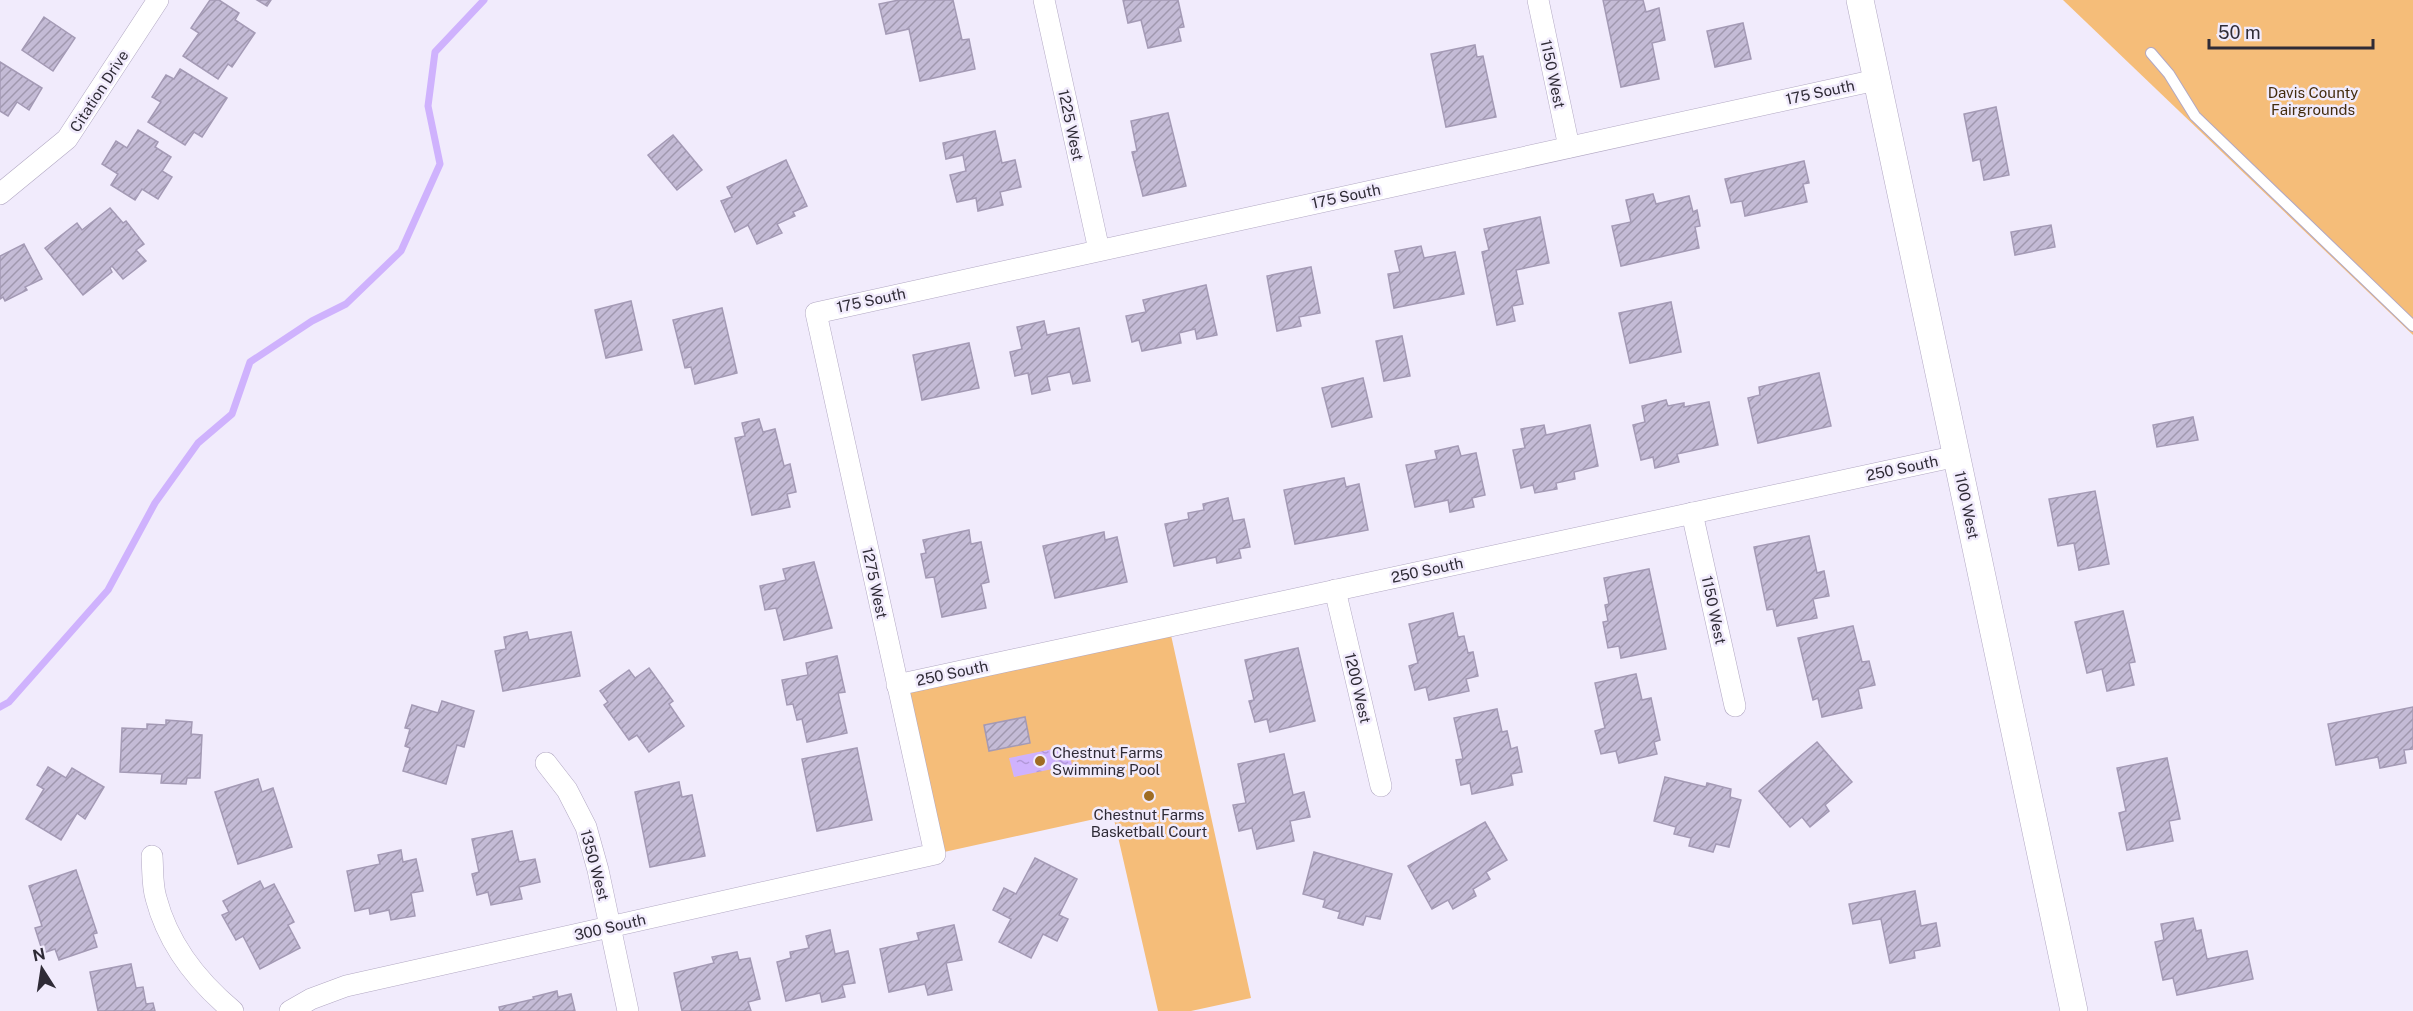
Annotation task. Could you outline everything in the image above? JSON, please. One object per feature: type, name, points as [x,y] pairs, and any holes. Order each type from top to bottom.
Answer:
[{"type":"street","name":"Citation Drive","points":[[0,194],[68,139],[158,0]]},
{"type":"street","name":"1225 West","points":[[1044,0],[1099,250]]},
{"type":"street","name":"1150 West","points":[[1538,0],[1569,147]]},
{"type":"street","name":"1100 West","points":[[1860,0],[2074,1011]]},
{"type":"street","name":"175 South","points":[[816,313],[1876,80]]},
{"type":"street","name":"1275 West","points":[[816,313],[935,854]]},
{"type":"street","name":"250 South","points":[[897,685],[1957,456]]},
{"type":"street","name":"1150 West","points":[[1692,513],[1735,706]]},
{"type":"street","name":"1200 West","points":[[1335,590],[1381,786]]},
{"type":"street","name":"1350 West","points":[[546,763],[567,790],[586,827],[628,1011]]},
{"type":"street","name":"300 South","points":[[290,1011],[311,999],[346,986],[935,854]]},
{"type":"street","points":[[152,856],[155,897],[170,937],[190,970],[233,1011]]},
{"type":"lane","points":[[2151,52],[2169,74],[2195,116],[2413,326]]},
{"type":"green space","name":"Davis County Fairgrounds","points":[[2063,0],[2413,0],[2413,335]]},
{"type":"green space","points":[[1169,626],[1251,998],[1191,1011],[1158,1011],[1113,815],[935,854],[897,685]]},
{"type":"water","name":"Chestnut Farms Swimming Pool","points":[[1068,746],[1072,765],[1014,777],[1009,758]]},
{"type":"building","points":[[210,0],[219,0],[239,13],[235,20],[255,33],[232,67],[228,64],[218,79],[183,56],[199,33],[191,28]]},
{"type":"building","points":[[257,0],[271,0],[267,6]]},
{"type":"building","points":[[899,0],[953,0],[962,40],[969,39],[975,69],[920,81],[909,29],[886,34],[879,4]]},
{"type":"building","points":[[1123,0],[1178,0],[1184,27],[1178,28],[1181,41],[1148,48],[1141,20],[1128,23]]},
{"type":"building","points":[[1603,0],[1643,0],[1646,12],[1659,8],[1665,40],[1652,43],[1659,79],[1621,87]]},
{"type":"building","points":[[44,17],[75,38],[53,71],[22,50]]},
{"type":"building","points":[[1743,23],[1751,59],[1715,67],[1707,31]]},
{"type":"building","points":[[1475,45],[1477,57],[1483,56],[1496,117],[1446,127],[1431,54]]},
{"type":"building","points":[[0,62],[42,88],[29,110],[17,102],[8,116],[0,111]]},
{"type":"building","points":[[180,69],[227,98],[202,137],[194,132],[185,145],[148,122],[161,102],[152,97],[166,75],[174,79]]},
{"type":"building","points":[[1996,107],[2009,175],[1984,180],[1980,159],[1973,161],[1964,114]]},
{"type":"building","points":[[1168,113],[1186,186],[1143,196],[1132,152],[1137,151],[1131,121]]},
{"type":"building","points":[[138,130],[158,142],[155,147],[171,157],[162,171],[172,177],[158,199],[142,189],[135,200],[111,185],[118,174],[102,164],[116,141],[127,148]]},
{"type":"building","points":[[995,131],[1002,163],[1015,160],[1021,187],[1000,192],[1003,205],[978,211],[976,198],[957,202],[950,175],[966,171],[963,155],[946,159],[943,143]]},
{"type":"building","points":[[673,135],[702,170],[677,190],[648,155]]},
{"type":"building","points":[[786,160],[807,206],[793,212],[795,216],[777,224],[782,233],[757,244],[748,225],[735,232],[721,201],[732,197],[727,187]]},
{"type":"building","points":[[1804,161],[1809,183],[1803,184],[1807,202],[1745,216],[1742,201],[1731,203],[1725,179]]},
{"type":"building","points":[[1653,194],[1656,204],[1689,196],[1693,212],[1697,210],[1700,226],[1695,227],[1699,248],[1621,266],[1612,226],[1631,222],[1626,200]]},
{"type":"building","points":[[110,208],[123,223],[126,221],[144,244],[136,250],[146,261],[123,279],[112,266],[110,268],[112,272],[83,295],[45,248],[77,223],[82,230]]},
{"type":"building","points":[[1540,217],[1549,263],[1516,270],[1523,304],[1512,306],[1515,321],[1497,325],[1482,252],[1489,250],[1484,229]]},
{"type":"building","points":[[2051,225],[2055,247],[2015,255],[2011,232]]},
{"type":"building","points":[[24,244],[42,279],[25,287],[27,290],[5,301],[3,297],[0,299],[0,256]]},
{"type":"building","points":[[1421,246],[1424,258],[1455,252],[1464,294],[1394,308],[1388,274],[1400,272],[1395,251]]},
{"type":"building","points":[[1311,267],[1320,313],[1299,317],[1301,326],[1277,331],[1267,276]]},
{"type":"building","points":[[1206,285],[1217,335],[1197,339],[1195,329],[1179,333],[1181,343],[1142,351],[1139,340],[1132,342],[1126,316],[1146,312],[1143,300]]},
{"type":"building","points":[[631,301],[642,350],[606,358],[595,310]]},
{"type":"building","points":[[1671,302],[1681,352],[1630,363],[1619,313]]},
{"type":"building","points":[[722,308],[737,373],[695,384],[691,367],[685,368],[673,320]]},
{"type":"building","points":[[1044,321],[1047,335],[1079,328],[1090,381],[1073,384],[1070,372],[1047,377],[1050,390],[1032,394],[1028,373],[1015,376],[1010,352],[1022,349],[1017,327]]},
{"type":"building","points":[[1402,336],[1410,376],[1384,381],[1376,341]]},
{"type":"building","points":[[969,343],[979,388],[922,400],[913,355]]},
{"type":"building","points":[[1819,373],[1831,426],[1758,443],[1748,398],[1760,395],[1759,387]]},
{"type":"building","points":[[1363,378],[1372,417],[1332,427],[1322,388]]},
{"type":"building","points":[[1666,400],[1668,406],[1684,403],[1684,407],[1709,402],[1718,445],[1677,454],[1679,462],[1655,468],[1653,457],[1641,460],[1633,425],[1645,422],[1642,406]]},
{"type":"building","points":[[2193,417],[2198,440],[2157,447],[2153,425]]},
{"type":"building","points":[[759,419],[763,432],[775,429],[784,466],[790,464],[796,492],[787,494],[790,507],[752,515],[735,438],[745,436],[742,423]]},
{"type":"building","points":[[1544,425],[1546,435],[1590,425],[1598,466],[1574,472],[1575,479],[1556,483],[1557,489],[1535,493],[1533,485],[1521,488],[1513,450],[1525,448],[1521,429]]},
{"type":"building","points":[[1458,446],[1461,456],[1476,453],[1485,495],[1472,498],[1474,507],[1450,512],[1448,500],[1415,507],[1406,465],[1437,459],[1435,451]]},
{"type":"building","points":[[1344,478],[1346,487],[1359,484],[1368,530],[1295,544],[1284,490]]},
{"type":"building","points":[[2095,491],[2109,564],[2079,570],[2074,543],[2058,546],[2049,499]]},
{"type":"building","points":[[1228,498],[1233,521],[1244,519],[1250,547],[1239,549],[1241,558],[1217,563],[1216,557],[1174,566],[1165,524],[1189,519],[1188,513],[1204,510],[1203,504]]},
{"type":"building","points":[[969,530],[971,544],[981,542],[989,582],[981,584],[986,608],[942,617],[934,577],[926,578],[921,554],[926,553],[923,540]]},
{"type":"building","points":[[1104,532],[1105,540],[1117,537],[1127,582],[1055,598],[1043,546]]},
{"type":"building","points":[[1809,536],[1817,573],[1824,571],[1829,596],[1813,599],[1817,618],[1777,626],[1773,609],[1767,610],[1754,547]]},
{"type":"building","points":[[814,562],[832,628],[784,640],[776,608],[765,610],[760,586],[786,580],[783,569]]},
{"type":"building","points":[[1649,569],[1666,649],[1621,658],[1619,646],[1608,648],[1603,622],[1608,621],[1605,605],[1609,604],[1604,578]]},
{"type":"building","points":[[2123,611],[2135,662],[2129,663],[2134,685],[2107,691],[2102,669],[2087,673],[2075,622]]},
{"type":"building","points":[[1453,613],[1458,637],[1464,636],[1468,653],[1473,652],[1478,676],[1466,679],[1469,691],[1429,700],[1426,687],[1415,690],[1409,666],[1418,663],[1409,624]]},
{"type":"building","points":[[1853,626],[1862,662],[1869,661],[1875,685],[1858,689],[1862,708],[1822,717],[1818,698],[1813,700],[1798,638]]},
{"type":"building","points":[[527,632],[529,640],[571,632],[580,676],[503,691],[495,651],[506,649],[504,637]]},
{"type":"building","points":[[1298,648],[1315,721],[1270,732],[1267,719],[1255,722],[1249,701],[1254,700],[1245,660]]},
{"type":"building","points":[[837,656],[845,692],[838,693],[847,733],[807,742],[802,719],[797,720],[793,704],[787,705],[782,680],[808,675],[806,663]]},
{"type":"building","points":[[649,668],[673,701],[669,704],[684,726],[649,752],[637,735],[629,740],[604,705],[608,702],[600,691],[629,670],[635,678]]},
{"type":"building","points":[[1636,674],[1642,700],[1651,698],[1660,740],[1654,742],[1657,754],[1619,763],[1616,751],[1601,754],[1595,731],[1605,728],[1595,683]]},
{"type":"building","points":[[442,701],[474,711],[464,747],[457,745],[446,784],[403,771],[410,748],[405,746],[410,729],[405,728],[412,705],[438,713]]},
{"type":"building","points":[[2413,707],[2413,749],[2404,750],[2406,763],[2380,768],[2378,757],[2336,765],[2328,724]]},
{"type":"building","points":[[1497,709],[1502,732],[1507,731],[1511,749],[1517,747],[1522,772],[1511,774],[1513,785],[1472,794],[1470,783],[1461,785],[1456,760],[1463,759],[1454,718]]},
{"type":"building","points":[[1025,717],[1030,743],[989,751],[984,725]]},
{"type":"building","points":[[166,720],[192,722],[191,734],[202,735],[200,778],[187,778],[186,784],[161,783],[162,774],[120,772],[122,728],[147,729],[147,724],[166,725]]},
{"type":"building","points":[[1817,742],[1852,782],[1825,805],[1829,811],[1810,827],[1802,817],[1790,827],[1759,791]]},
{"type":"building","points":[[857,748],[872,820],[817,831],[802,759]]},
{"type":"building","points":[[1284,754],[1293,795],[1304,792],[1310,817],[1290,821],[1294,841],[1257,849],[1252,828],[1239,831],[1233,805],[1246,803],[1238,764]]},
{"type":"building","points":[[2167,758],[2180,819],[2169,821],[2173,841],[2127,850],[2119,813],[2126,811],[2117,768]]},
{"type":"building","points":[[48,767],[66,778],[72,768],[104,787],[85,819],[77,813],[61,840],[26,819],[44,789],[37,785]]},
{"type":"building","points":[[1665,777],[1706,787],[1707,783],[1731,789],[1730,797],[1741,800],[1729,847],[1716,844],[1713,852],[1689,846],[1691,838],[1674,834],[1676,827],[1654,821]]},
{"type":"building","points":[[258,779],[262,792],[273,788],[292,847],[238,864],[215,792]]},
{"type":"building","points":[[679,782],[682,797],[692,795],[705,856],[650,867],[635,792]]},
{"type":"building","points":[[1485,822],[1507,860],[1486,872],[1490,879],[1473,889],[1476,896],[1453,909],[1448,900],[1432,909],[1408,866]]},
{"type":"building","points":[[512,831],[519,862],[535,859],[540,882],[519,887],[522,899],[491,905],[488,892],[477,895],[472,874],[479,872],[472,839]]},
{"type":"building","points":[[401,850],[403,862],[416,859],[423,891],[411,893],[415,916],[391,920],[389,910],[370,914],[369,908],[355,911],[347,871],[380,864],[378,855]]},
{"type":"building","points":[[1314,852],[1392,874],[1380,919],[1366,916],[1363,925],[1338,918],[1340,912],[1323,907],[1325,900],[1303,894]]},
{"type":"building","points":[[1035,858],[1077,879],[1059,915],[1068,919],[1057,941],[1043,934],[1031,958],[999,942],[1011,919],[993,910],[1004,888],[1016,894]]},
{"type":"building","points":[[76,870],[97,933],[93,934],[97,947],[59,960],[55,949],[43,953],[35,928],[42,926],[29,886]]},
{"type":"building","points":[[260,881],[264,889],[274,884],[294,922],[288,925],[300,948],[260,969],[243,936],[236,940],[222,915],[229,912],[223,901]]},
{"type":"building","points":[[1915,891],[1921,926],[1936,923],[1940,946],[1914,951],[1915,958],[1890,963],[1881,919],[1853,924],[1849,904]]},
{"type":"building","points":[[2193,918],[2196,931],[2201,930],[2207,959],[2247,951],[2253,979],[2177,995],[2173,978],[2163,980],[2155,942],[2164,940],[2161,924]]},
{"type":"building","points":[[954,925],[962,960],[946,963],[952,990],[928,995],[925,984],[889,992],[880,949],[919,940],[917,933]]},
{"type":"building","points":[[830,930],[835,954],[848,951],[855,983],[842,985],[845,997],[822,1002],[820,993],[786,1001],[777,962],[791,958],[790,952],[809,948],[806,936]]},
{"type":"building","points":[[737,952],[739,960],[750,958],[760,999],[748,1002],[751,1011],[682,1011],[674,973],[714,963],[712,957]]},
{"type":"building","points":[[131,964],[136,988],[143,987],[146,1004],[153,1003],[155,1011],[98,1011],[90,972]]},
{"type":"building","points":[[557,991],[558,997],[571,994],[575,1011],[500,1011],[499,1007]]},
{"type":"waterway","points":[[0,707],[9,702],[108,590],[155,503],[198,443],[232,414],[250,362],[312,321],[346,304],[401,251],[440,164],[428,106],[435,52],[484,0]]},
{"type":"place","name":"Chestnut Farms Swimming Pool","points":[[1040,761]]},
{"type":"place","name":"Chestnut Farms Basketball Court","points":[[1149,796]]}]
